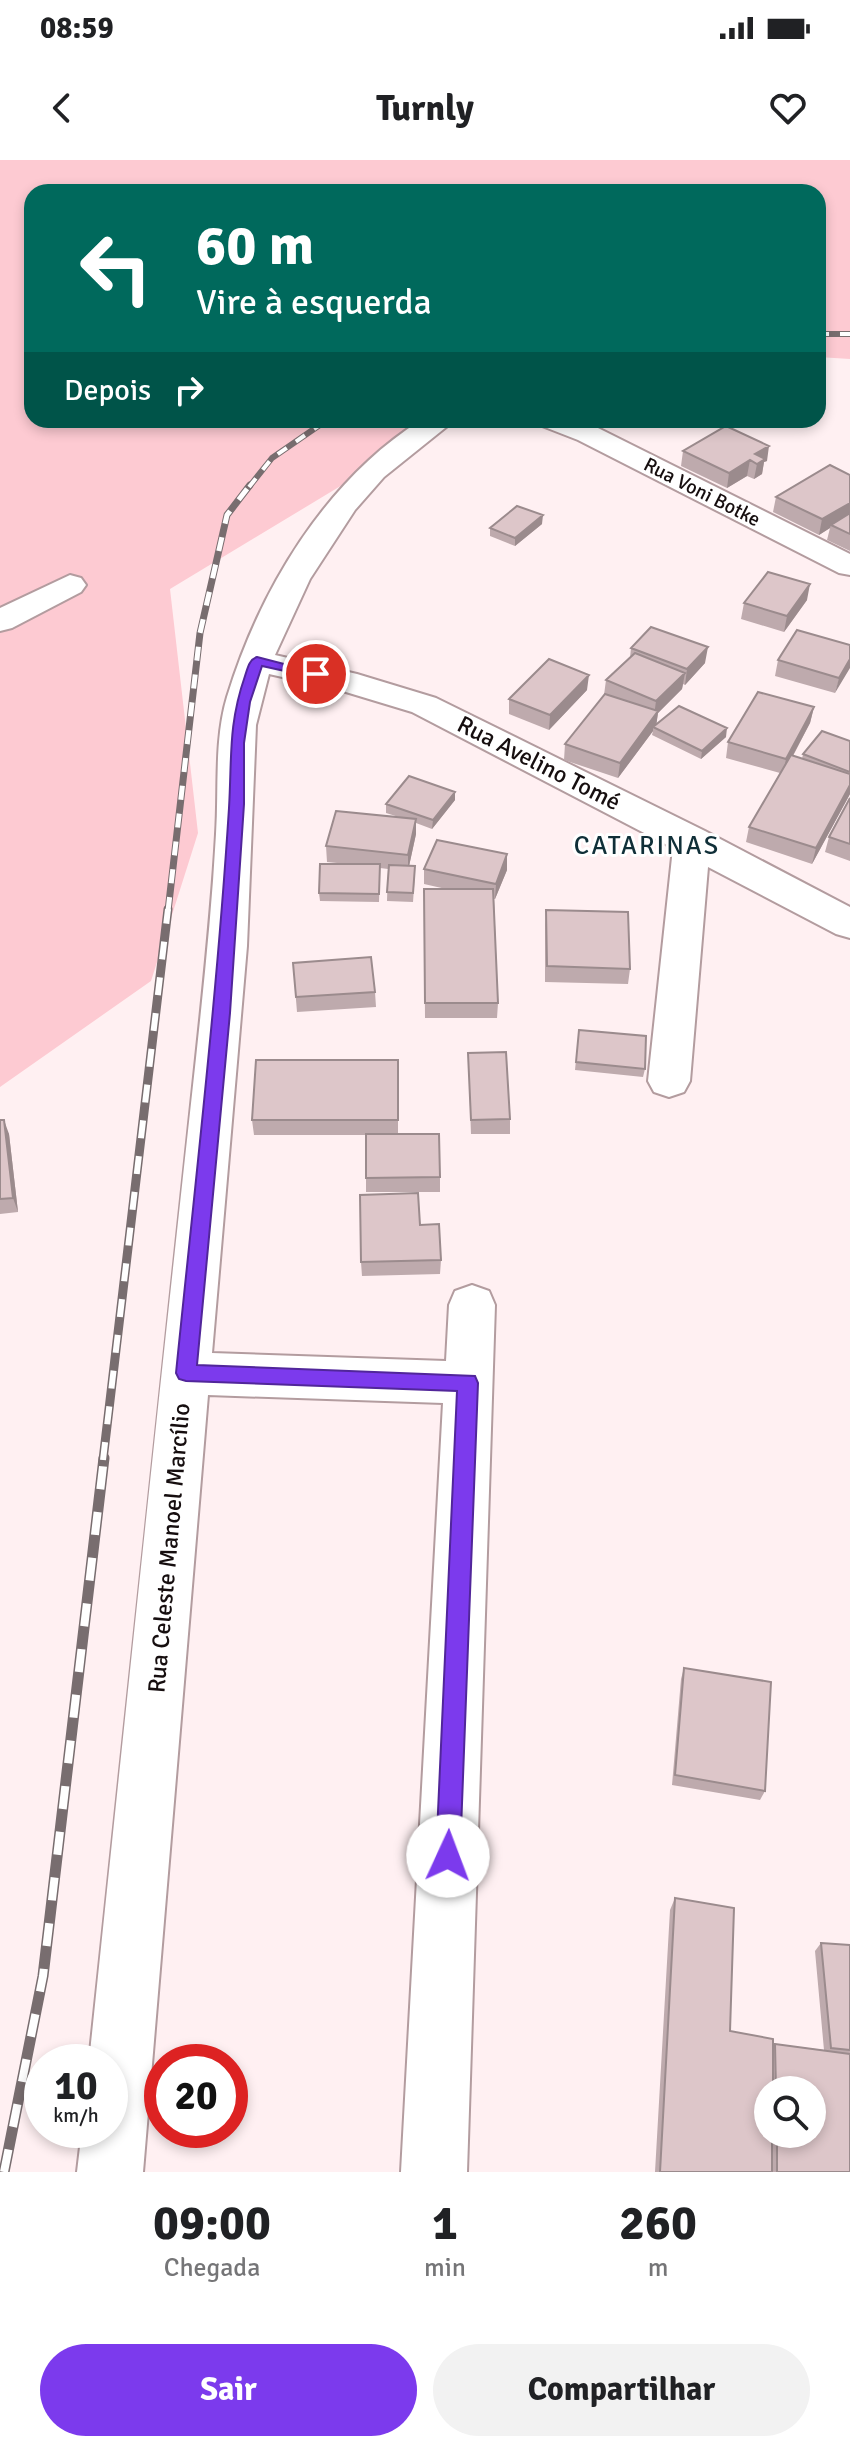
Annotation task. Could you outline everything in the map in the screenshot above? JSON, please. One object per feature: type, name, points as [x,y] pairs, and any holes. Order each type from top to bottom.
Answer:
[{"type":"street","name":"Rua Celeste Manoel Marcílio","points":[[110,2172],[222,998],[237,804],[236,743],[243,702],[257,661],[306,555],[372,472],[426,428]]},
{"type":"street","name":"Rua Voni Botke","points":[[573,428],[850,566]]},
{"type":"street","points":[[0,621],[70,585]]},
{"type":"street","name":"Rua Avelino Tomé","points":[[257,661],[345,681],[424,705],[692,840],[850,924]]},
{"type":"street","points":[[669,1081],[692,840]]},
{"type":"street","points":[[434,2172],[472,1305]]},
{"type":"street","points":[[186,1373],[468,1383]]},
{"type":"shaded area","points":[[0,160],[850,160],[850,359],[826,358],[826,184],[24,184],[24,428],[445,428],[430,432],[170,589],[198,833],[151,981],[0,1087]]},
{"type":"building","points":[[723,428],[730,428],[769,446],[755,454],[765,459],[757,464],[750,460],[729,473],[683,451]]},
{"type":"building","points":[[830,465],[850,475],[850,503],[822,519],[776,497]]},
{"type":"building","points":[[517,506],[543,515],[515,538],[490,528]]},
{"type":"building","points":[[850,513],[850,534],[831,525]]},
{"type":"building","points":[[768,572],[810,584],[787,616],[744,603]]},
{"type":"building","points":[[651,627],[708,647],[687,669],[631,648]]},
{"type":"building","points":[[797,630],[850,645],[850,659],[839,678],[778,660]]},
{"type":"building","points":[[635,653],[685,673],[656,701],[606,680]]},
{"type":"building","points":[[549,659],[589,675],[550,715],[509,699]]},
{"type":"building","points":[[758,692],[814,707],[786,759],[728,742]]},
{"type":"building","points":[[605,694],[658,711],[620,763],[565,744]]},
{"type":"building","points":[[679,706],[727,728],[702,751],[653,727]]},
{"type":"building","points":[[822,731],[850,741],[850,772],[803,754]]},
{"type":"building","points":[[791,755],[850,774],[850,785],[816,848],[749,827]]},
{"type":"building","points":[[409,776],[455,792],[433,820],[386,804]]},
{"type":"building","points":[[850,798],[850,844],[829,837]]},
{"type":"building","points":[[336,811],[416,819],[408,855],[326,846]]},
{"type":"building","points":[[437,840],[507,854],[496,884],[424,869]]},
{"type":"building","points":[[320,864],[380,864],[379,894],[319,893]]},
{"type":"building","points":[[389,865],[415,866],[413,893],[387,892]]},
{"type":"building","points":[[424,889],[493,889],[498,1003],[425,1003]]},
{"type":"building","points":[[546,910],[628,912],[630,969],[547,966]]},
{"type":"building","points":[[371,957],[375,992],[296,997],[293,963]]},
{"type":"building","points":[[579,1030],[646,1036],[645,1069],[576,1062]]},
{"type":"building","points":[[506,1052],[510,1119],[471,1120],[468,1053]]},
{"type":"building","points":[[256,1060],[398,1060],[398,1120],[252,1120]]},
{"type":"building","points":[[0,1120],[4,1120],[13,1198],[0,1199]]},
{"type":"building","points":[[366,1134],[439,1134],[440,1177],[366,1178]]},
{"type":"building","points":[[418,1193],[420,1225],[439,1224],[441,1260],[361,1262],[360,1195]]},
{"type":"building","points":[[684,1668],[771,1682],[765,1791],[675,1775]]},
{"type":"building","points":[[675,1898],[734,1908],[730,2031],[773,2039],[773,2076],[754,2076],[754,2148],[772,2148],[772,2172],[660,2172]]},
{"type":"building","points":[[821,1943],[850,1945],[850,2050],[831,2048]]},
{"type":"building","points":[[775,2044],[850,2054],[850,2172],[777,2172],[777,2148],[826,2148],[826,2076],[776,2076]]},
{"type":"railway","points":[[826,334],[850,334]]},
{"type":"railway","points":[[249,487],[272,458],[315,428]]},
{"type":"railway","points":[[168,911],[200,633],[227,515],[250,485]]},
{"type":"railway","points":[[103,1460],[168,909]]},
{"type":"railway","points":[[4,2172],[43,1976],[104,1458]]},
{"type":"district","name":"CATARINAS","points":[[647,846]]},
{"type":"route","points":[[316,674],[257,661],[243,702],[236,743],[237,804],[221,1013],[186,1373],[468,1383],[448,1856]]}]
